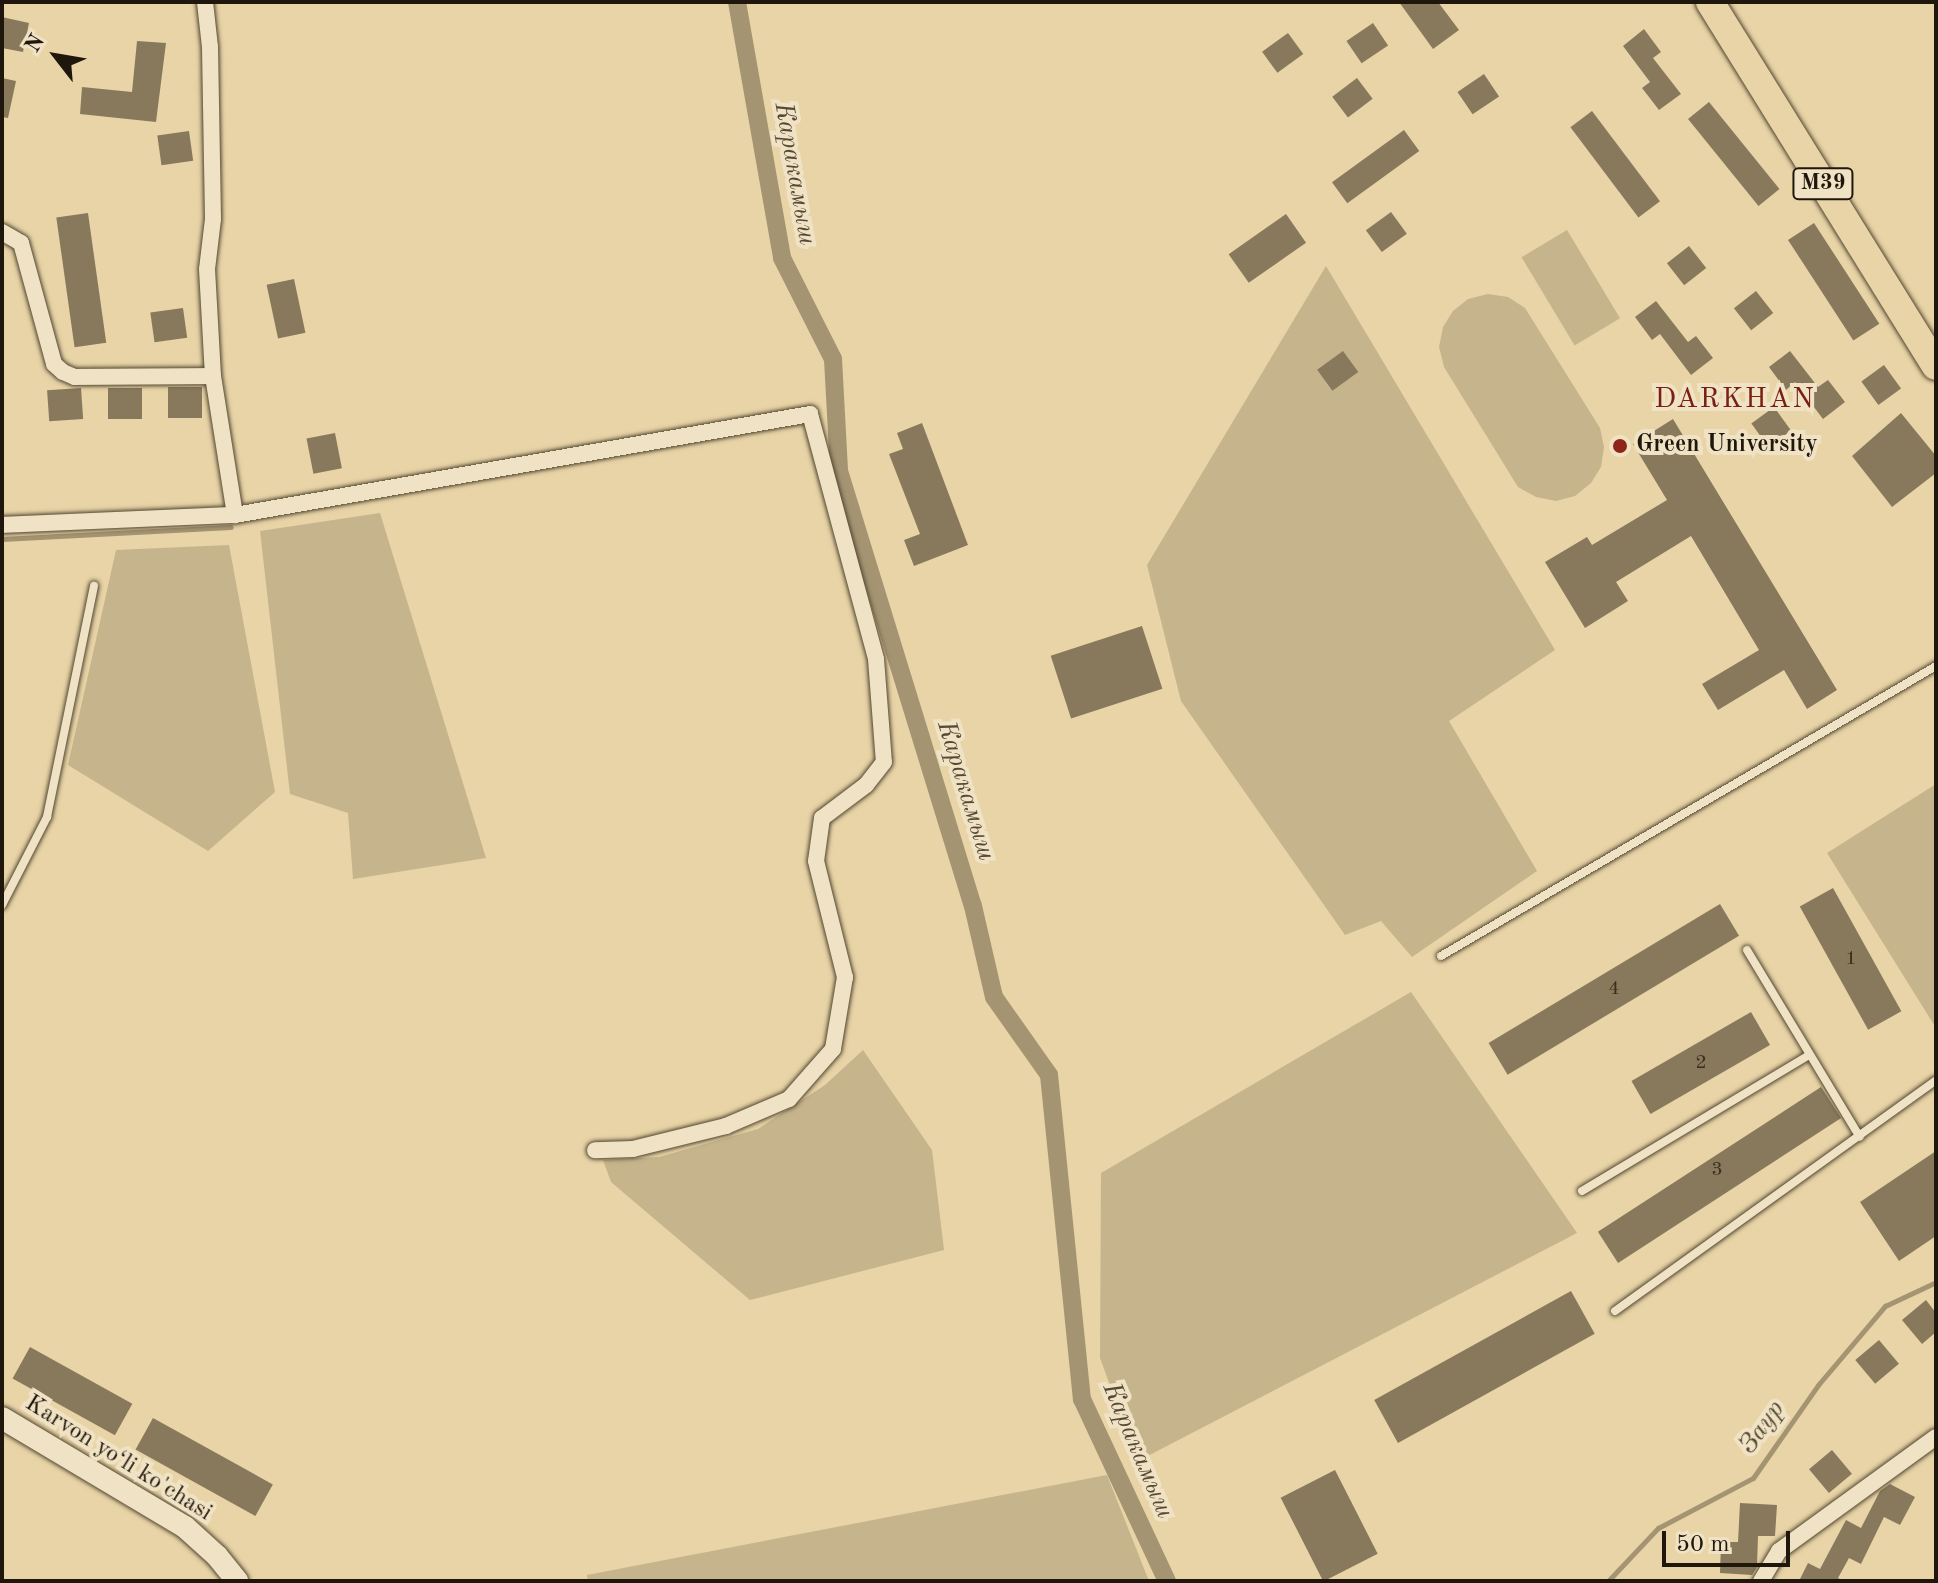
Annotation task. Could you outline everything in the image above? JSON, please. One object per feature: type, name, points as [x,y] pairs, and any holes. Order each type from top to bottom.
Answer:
[{"type":"highway","name":"M39","points":[[1710,2],[1921,331],[1936,366]]},
{"type":"street","points":[[205,2],[210,47],[213,219],[207,269],[213,376],[235,515]]},
{"type":"street","points":[[2,232],[21,243],[54,364],[63,372],[75,377],[213,376]]},
{"type":"street","points":[[2,525],[235,515],[810,414],[876,659],[884,762],[866,785],[822,818],[816,861],[845,977],[833,1049],[789,1099],[726,1126],[633,1149],[595,1150]]},
{"type":"street","name":"Karvon yo‘li ko'chasi","points":[[2,1418],[167,1514],[202,1542],[237,1581]]},
{"type":"street","points":[[1761,1581],[1779,1551],[1936,1437]]},
{"type":"lane","points":[[2,905],[47,817],[94,586]]},
{"type":"lane","points":[[1441,956],[1936,666]]},
{"type":"lane","points":[[1747,950],[1860,1137]]},
{"type":"lane","points":[[1582,1191],[1809,1055]]},
{"type":"lane","points":[[1615,1311],[1936,1080]]},
{"type":"shaded area","points":[[1567,230],[1620,318],[1575,346],[1522,257]]},
{"type":"shaded area","points":[[1326,266],[1555,650],[1449,721],[1537,871],[1412,957],[1381,921],[1345,935],[1181,701],[1147,565]]},
{"type":"shaded area","points":[[1488,294],[1508,297],[1525,308],[1600,428],[1604,447],[1601,467],[1591,483],[1575,496],[1556,501],[1536,497],[1518,487],[1444,367],[1439,347],[1443,327],[1453,311],[1468,299]]},
{"type":"shaded area","points":[[380,513],[486,858],[353,879],[348,813],[290,794],[260,531]]},
{"type":"shaded area","points":[[229,545],[275,792],[208,851],[68,765],[116,550]]},
{"type":"shaded area","points":[[1936,784],[1936,1028],[1827,853]]},
{"type":"shaded area","points":[[1411,992],[1577,1233],[1138,1461],[1100,1358],[1101,1173]]},
{"type":"shaded area","points":[[863,1050],[932,1150],[944,1250],[750,1300],[611,1182],[603,1160],[659,1157],[758,1129],[825,1085]]},
{"type":"shaded area","points":[[1107,1475],[1149,1581],[588,1581],[587,1575]]},
{"type":"building","points":[[1399,2],[1438,2],[1459,30],[1433,49]]},
{"type":"building","points":[[2,17],[29,23],[23,52],[2,48]]},
{"type":"building","points":[[1373,23],[1388,45],[1362,63],[1346,41]]},
{"type":"building","points":[[1644,29],[1661,52],[1653,58],[1681,94],[1659,110],[1642,88],[1650,82],[1623,46]]},
{"type":"building","points":[[1288,33],[1303,54],[1277,73],[1262,52]]},
{"type":"building","points":[[137,41],[166,43],[156,122],[80,114],[82,87],[132,92]]},
{"type":"building","points":[[1484,74],[1499,96],[1473,114],[1457,92]]},
{"type":"building","points":[[2,78],[16,81],[8,118],[2,117]]},
{"type":"building","points":[[1357,78],[1373,99],[1348,117],[1332,97]]},
{"type":"building","points":[[1709,102],[1779,189],[1759,206],[1688,119]]},
{"type":"building","points":[[1592,111],[1660,201],[1638,217],[1570,127]]},
{"type":"building","points":[[1404,130],[1419,151],[1347,203],[1332,182]]},
{"type":"building","points":[[189,131],[193,161],[161,165],[157,135]]},
{"type":"building","points":[[1391,212],[1407,234],[1382,252],[1366,230]]},
{"type":"building","points":[[88,213],[106,343],[75,347],[56,217]]},
{"type":"building","points":[[1286,214],[1306,243],[1249,283],[1229,254]]},
{"type":"building","points":[[1814,223],[1879,324],[1853,341],[1788,240]]},
{"type":"building","points":[[1689,246],[1706,268],[1684,285],[1667,263]]},
{"type":"building","points":[[294,279],[305,333],[278,339],[267,285]]},
{"type":"building","points":[[1756,291],[1773,313],[1751,330],[1734,308]]},
{"type":"building","points":[[1656,301],[1688,342],[1696,336],[1713,358],[1691,375],[1660,334],[1652,340],[1635,317]]},
{"type":"building","points":[[183,308],[187,338],[154,342],[150,313]]},
{"type":"building","points":[[1343,351],[1358,372],[1332,391],[1317,370]]},
{"type":"building","points":[[1790,351],[1818,387],[1828,380],[1845,402],[1823,419],[1795,382],[1786,390],[1769,367]]},
{"type":"building","points":[[1884,365],[1901,388],[1878,405],[1861,381]]},
{"type":"building","points":[[168,387],[202,387],[202,418],[168,418]]},
{"type":"building","points":[[81,388],[83,419],[49,421],[47,390]]},
{"type":"building","points":[[108,388],[142,388],[142,419],[108,419]]},
{"type":"building","points":[[1774,407],[1791,430],[1768,447],[1751,423]]},
{"type":"building","points":[[1901,413],[1936,456],[1936,473],[1892,507],[1852,456]]},
{"type":"building","points":[[1673,419],[1837,690],[1807,709],[1784,670],[1718,710],[1702,684],[1759,650],[1691,536],[1616,582],[1628,601],[1585,628],[1545,562],[1587,537],[1592,545],[1667,500],[1633,444]]},
{"type":"building","points":[[922,423],[968,545],[914,566],[904,540],[920,534],[889,454],[903,449],[897,433]]},
{"type":"building","points":[[335,433],[342,468],[313,474],[307,439]]},
{"type":"building","points":[[1142,626],[1162,689],[1071,718],[1051,656]]},
{"type":"building","points":[[1833,888],[1901,1011],[1868,1030],[1800,906]]},
{"type":"building","points":[[1720,904],[1739,936],[1508,1075],[1489,1043]]},
{"type":"building","points":[[1751,1012],[1770,1045],[1650,1114],[1631,1081]]},
{"type":"building","points":[[1821,1087],[1841,1118],[1618,1263],[1598,1232]]},
{"type":"building","points":[[1936,1151],[1936,1236],[1899,1261],[1860,1202]]},
{"type":"building","points":[[1571,1291],[1595,1334],[1398,1443],[1374,1400]]},
{"type":"building","points":[[1926,1300],[1936,1313],[1936,1332],[1922,1344],[1902,1320]]},
{"type":"building","points":[[1879,1340],[1899,1364],[1875,1384],[1855,1360]]},
{"type":"building","points":[[30,1347],[132,1404],[115,1435],[13,1378]]},
{"type":"building","points":[[153,1418],[273,1484],[255,1516],[136,1449]]},
{"type":"building","points":[[1832,1450],[1852,1474],[1829,1493],[1809,1469]]},
{"type":"building","points":[[1335,1470],[1378,1554],[1323,1581],[1281,1498]]},
{"type":"building","points":[[1890,1484],[1915,1497],[1900,1525],[1884,1517],[1861,1564],[1849,1558],[1838,1578],[1844,1581],[1799,1581],[1808,1563],[1820,1569],[1846,1520],[1861,1528],[1880,1491]]},
{"type":"building","points":[[1740,1503],[1777,1505],[1775,1536],[1758,1536],[1757,1567],[1752,1575],[1720,1573],[1721,1542],[1738,1542]]},
{"type":"waterway","name":"Каракамыш","points":[[737,2],[782,258],[833,359],[839,471],[973,906],[994,997],[1049,1075],[1082,1399],[1167,1581]]},
{"type":"waterway","points":[[2,539],[231,527]]},
{"type":"waterway","name":"Заур","points":[[1608,1581],[1658,1528],[1753,1478],[1818,1385],[1885,1306],[1936,1282]]},
{"type":"place","name":"Green University","points":[[1620,446]]},
{"type":"district","name":"DARKHAN","points":[[1735,400]]}]
